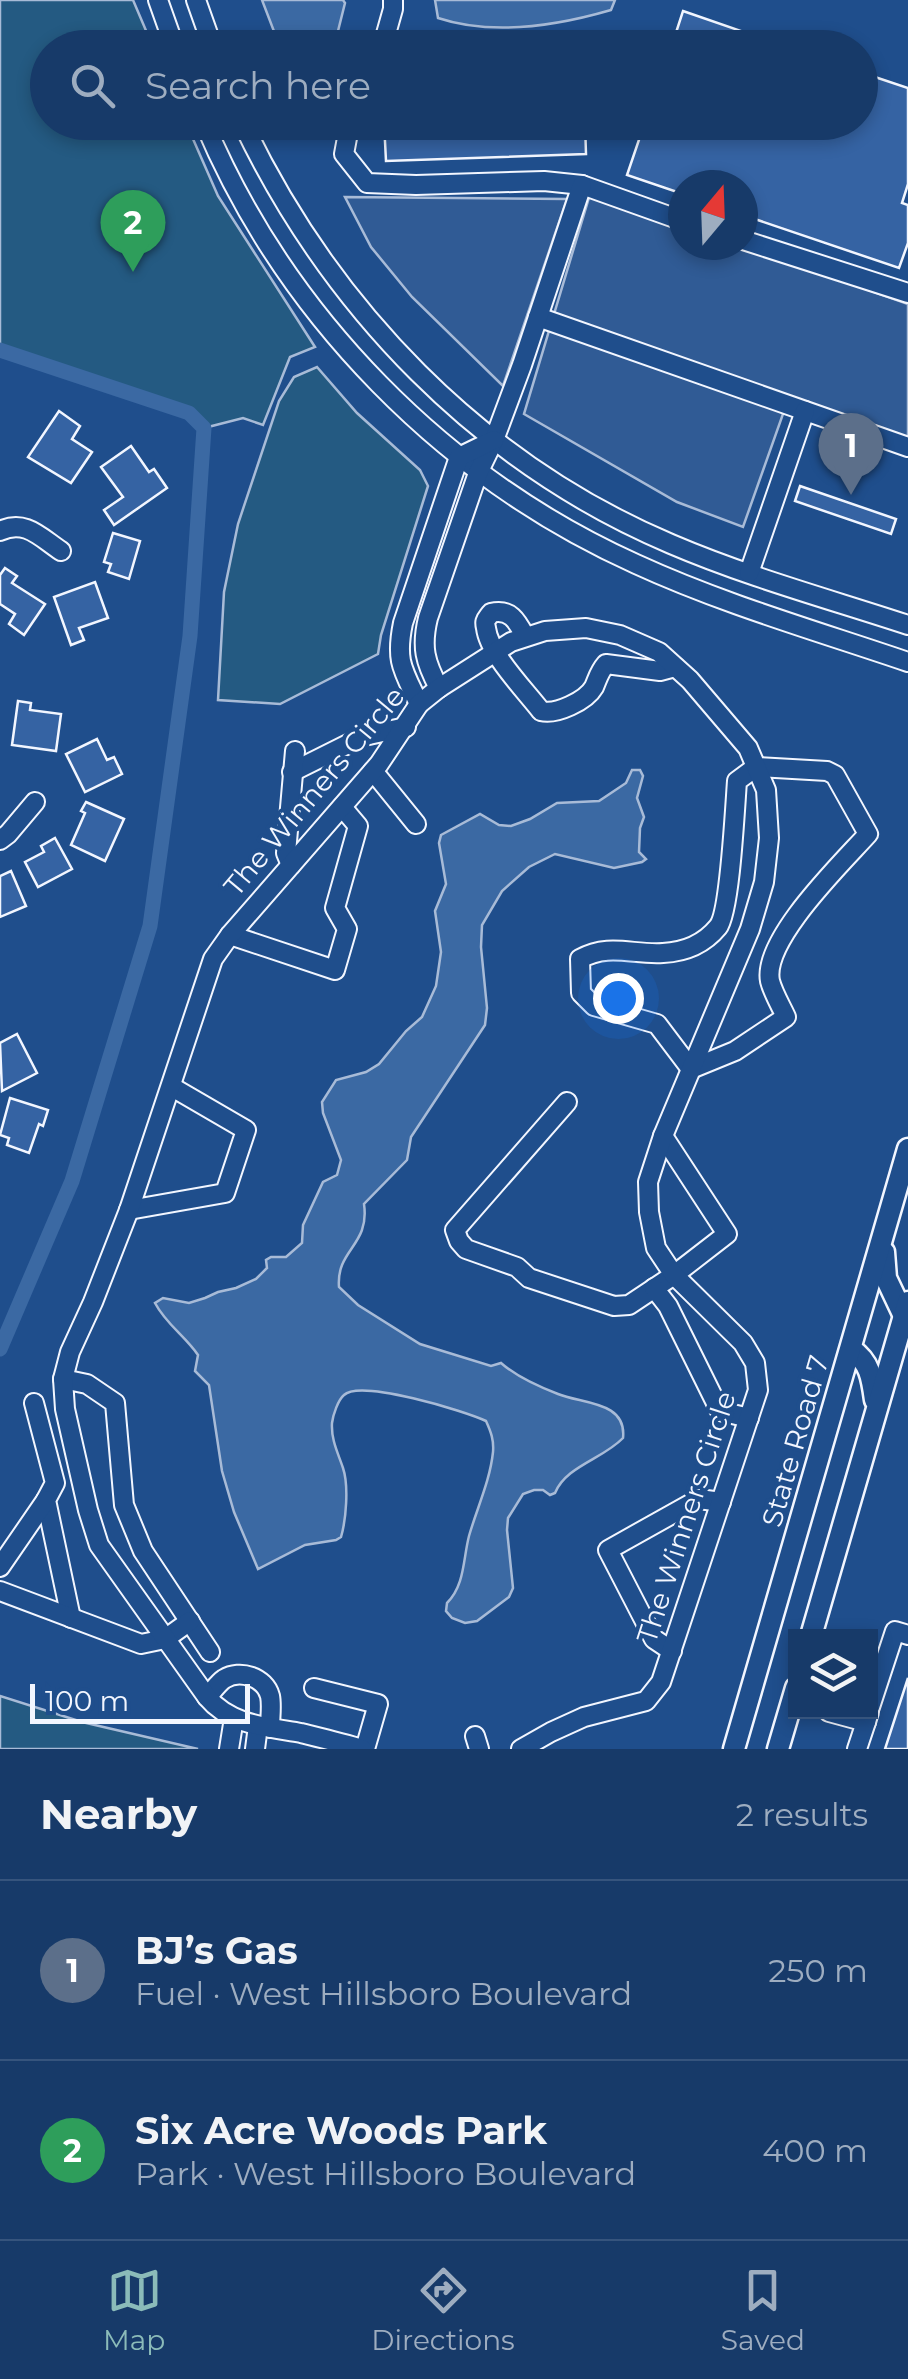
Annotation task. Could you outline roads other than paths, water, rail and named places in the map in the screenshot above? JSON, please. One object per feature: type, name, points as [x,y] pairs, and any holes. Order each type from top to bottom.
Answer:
[{"type":"main road","name":"State Road 7","points":[[734,1749],[908,1149]]},
{"type":"main road","points":[[812,1629],[907,1312],[886,1278],[883,1240]]},
{"type":"main road","points":[[851,1349],[867,1364],[876,1412]]},
{"type":"main road","points":[[778,1749],[788,1716]]},
{"type":"street","points":[[158,0],[169,30]]},
{"type":"street","points":[[196,0],[207,30]]},
{"type":"street","points":[[387,30],[393,0]]},
{"type":"street","points":[[212,140],[253,219],[312,305],[376,380],[478,472],[596,546],[652,572],[908,662]]},
{"type":"street","points":[[251,140],[278,192],[333,278],[402,357],[494,440],[563,488],[670,544],[908,625]]},
{"type":"street","points":[[347,140],[344,154],[366,184],[544,181],[582,186],[668,216]]},
{"type":"street","points":[[438,688],[426,664],[423,637],[582,186]]},
{"type":"street","points":[[758,245],[908,293]]},
{"type":"street","points":[[538,317],[908,448]]},
{"type":"street","points":[[749,573],[805,411]]},
{"type":"street","points":[[420,704],[400,666],[400,641],[414,591],[459,457],[494,440]]},
{"type":"street","points":[[3,529],[24,526],[61,551]]},
{"type":"street","points":[[414,591],[435,598]]},
{"type":"street","points":[[525,636],[510,614],[491,613],[486,620],[495,652],[541,711],[550,713],[586,698],[606,664],[660,671],[675,666]]},
{"type":"street","name":"The Winners Circle","points":[[364,1749],[234,1718],[207,1697],[99,1545],[65,1408],[63,1379],[70,1352],[129,1210],[212,960],[374,771],[420,704],[438,688],[525,636],[586,628],[620,635],[659,652],[675,666],[748,748],[766,790],[769,838],[764,882],[750,929],[663,1136],[648,1182],[656,1248],[674,1276],[743,1342],[755,1363],[758,1390],[661,1682],[646,1701],[584,1717],[521,1749]]},
{"type":"street","points":[[292,772],[364,736],[406,726]]},
{"type":"street","points":[[291,865],[286,854],[295,751]]},
{"type":"street","points":[[756,766],[835,775],[868,834],[793,918],[774,959],[770,980],[786,1017],[734,1051],[691,1069],[657,1024],[594,1006],[581,993],[580,959],[596,950],[664,953],[696,946],[720,925],[726,900],[737,781],[756,766]]},
{"type":"street","points":[[374,771],[416,824]]},
{"type":"street","points":[[0,840],[35,802]]},
{"type":"street","points":[[230,935],[335,970],[347,929],[335,908],[358,826],[342,807]]},
{"type":"street","points":[[129,1210],[225,1194],[246,1130],[172,1087]]},
{"type":"street","points":[[567,1102],[456,1230],[466,1249],[517,1267],[529,1278],[614,1306],[628,1305],[674,1276],[727,1234],[663,1136]]},
{"type":"street","points":[[654,1288],[668,1306],[720,1411],[748,1418]]},
{"type":"street","points":[[63,1379],[87,1384],[114,1404],[124,1505],[143,1550],[210,1652]]},
{"type":"street","points":[[0,1567],[55,1483],[34,1403]]},
{"type":"street","points":[[672,1651],[654,1639],[608,1550],[699,1499],[721,1502]]},
{"type":"street","points":[[46,1500],[71,1618]]},
{"type":"street","points":[[0,1592],[141,1644],[165,1639],[190,1622]]},
{"type":"street","points":[[878,1683],[895,1631],[908,1635]]},
{"type":"street","points":[[207,1697],[225,1678],[240,1674],[264,1683],[270,1696],[255,1749]]},
{"type":"street","points":[[314,1688],[378,1704],[364,1749]]},
{"type":"street","points":[[230,1749],[234,1718]]},
{"type":"street","points":[[857,1749],[866,1719]]},
{"type":"waterway","points":[[0,350],[189,413],[204,428],[190,636],[150,926],[72,1181],[0,1349]]},
{"type":"place","name":"Six Acre Woods Park","points":[[133,272]]},
{"type":"place","name":"BJ’s Gas","points":[[851,495]]}]
